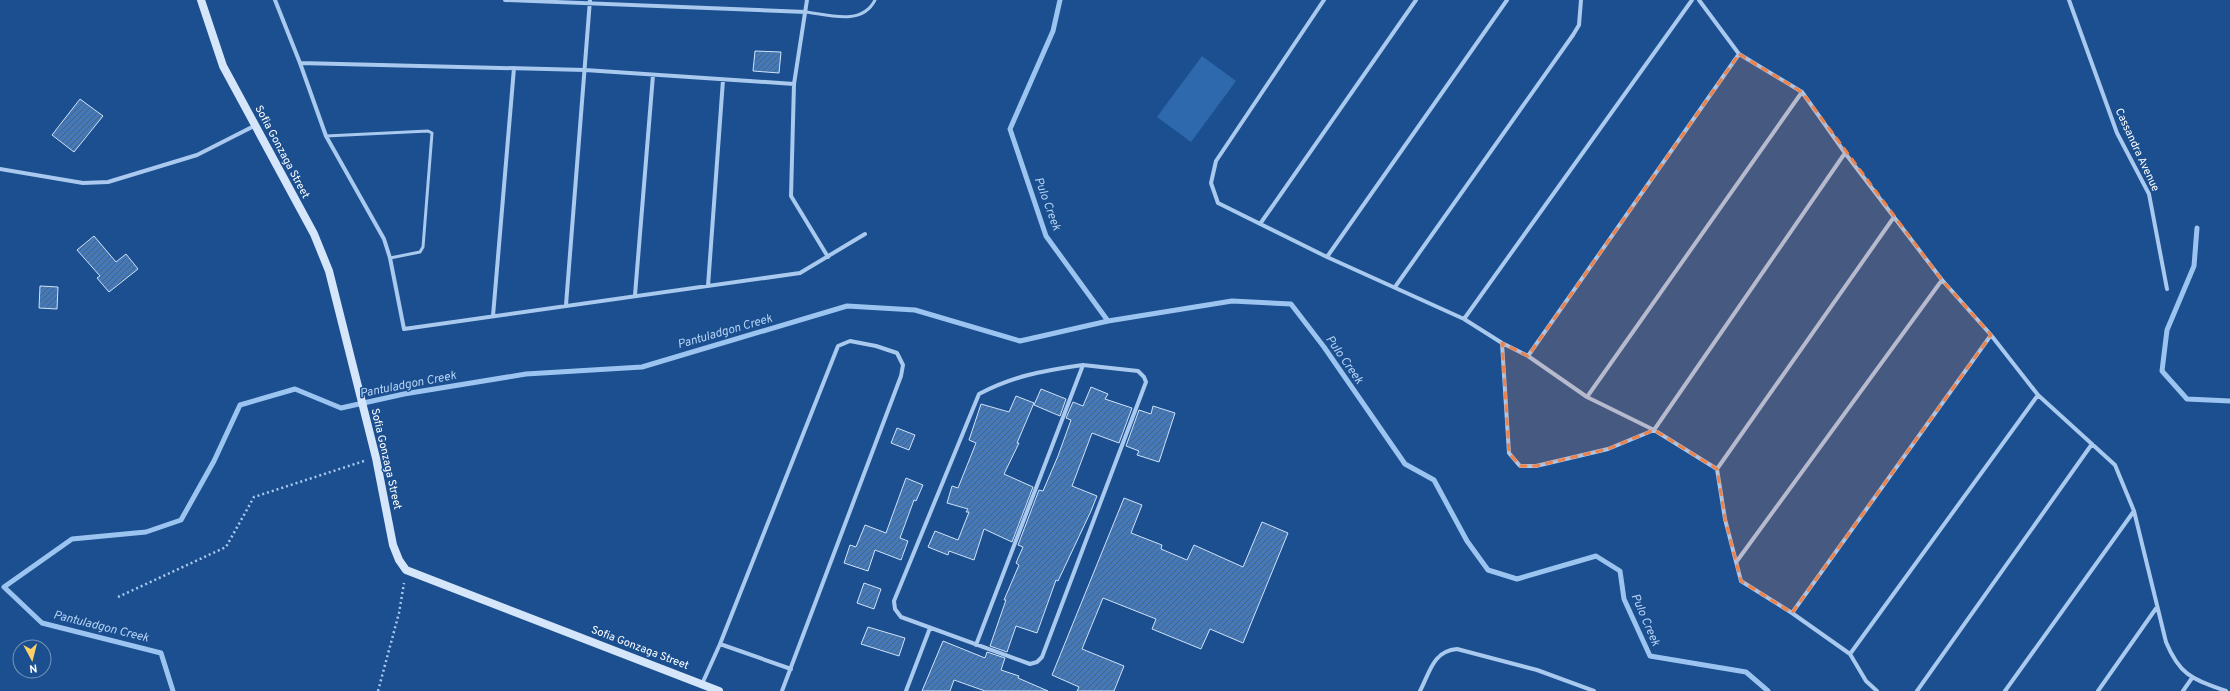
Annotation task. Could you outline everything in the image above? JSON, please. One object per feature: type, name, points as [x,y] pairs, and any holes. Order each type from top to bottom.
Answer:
[{"type":"street","name":"Sofia Gonzaga Street","points":[[201,0],[223,66],[257,125],[314,234],[329,271],[376,458],[393,545],[399,560],[406,570],[719,691]]},
{"type":"street","points":[[275,0],[300,62],[326,136],[384,239],[390,258],[404,329],[635,295],[800,273],[865,234]]},
{"type":"street","points":[[505,0],[590,2],[806,12]]},
{"type":"street","points":[[807,0],[794,84],[791,196],[828,257]]},
{"type":"street","points":[[1324,0],[1216,160],[1211,183],[1218,202],[1327,257],[1464,319],[1502,343],[1528,356],[1587,397],[1654,430],[1717,469]]},
{"type":"street","points":[[1260,224],[1416,0]]},
{"type":"street","points":[[1327,257],[1507,0]]},
{"type":"street","points":[[1396,287],[1574,35],[1579,25],[1581,0]]},
{"type":"street","points":[[1464,319],[1692,0]]},
{"type":"street","points":[[1699,0],[1739,54],[1802,92],[1845,152],[1942,280],[1991,335],[2038,395],[2115,465],[2134,512],[2166,642],[2174,661],[2192,678],[2226,691]]},
{"type":"street","name":"Cassandra Avenue","points":[[2070,0],[2117,133],[2149,194],[2167,289]]},
{"type":"street","points":[[566,305],[590,2]]},
{"type":"street","points":[[1528,356],[1739,54]]},
{"type":"street","points":[[300,62],[585,70],[794,84]]},
{"type":"street","points":[[493,316],[514,68]]},
{"type":"street","points":[[635,295],[653,75]]},
{"type":"street","points":[[708,286],[723,80]]},
{"type":"street","points":[[1587,397],[1802,92]]},
{"type":"street","points":[[0,169],[83,183],[108,182],[197,155],[257,125]]},
{"type":"street","points":[[1502,343],[1509,453],[1520,466],[1536,466],[1608,449],[1654,430],[1845,152]]},
{"type":"street","points":[[1877,691],[1866,681],[1850,654],[1792,613],[1741,581],[1725,519],[1717,469],[1894,217]]},
{"type":"street","points":[[1737,561],[1942,280]]},
{"type":"street","points":[[1792,613],[1991,335]]},
{"type":"street","points":[[702,684],[720,644],[838,346],[850,341],[876,346],[897,353],[903,365],[901,376],[782,691]]},
{"type":"street","points":[[976,645],[1083,365]]},
{"type":"street","points":[[1083,365],[1138,372],[1144,377],[1146,382],[1042,657],[1037,662],[1030,664],[901,616],[895,610],[894,602],[979,394],[1001,382],[1028,374],[1083,365]]},
{"type":"street","points":[[1850,654],[2038,395]]},
{"type":"street","points":[[1917,691],[2092,444]]},
{"type":"street","points":[[2005,691],[2134,512]]},
{"type":"street","points":[[2098,691],[2157,607]]},
{"type":"street","points":[[908,691],[930,628]]},
{"type":"street","points":[[720,644],[790,669]]},
{"type":"street","points":[[1420,691],[1438,656],[1446,650],[1457,649],[1537,670],[1594,691]]},
{"type":"street","points":[[2183,691],[2192,678]]},
{"type":"lane","points":[[806,12],[853,17],[864,12],[876,0]]},
{"type":"lane","points":[[326,136],[428,131],[432,133],[423,247],[420,252],[390,258]]},
{"type":"path","points":[[118,597],[226,547],[254,497],[376,458]]},
{"type":"path","points":[[378,691],[399,613],[406,570]]},
{"type":"highlighted area","points":[[1739,54],[1802,92],[1942,280],[1991,335],[1792,613],[1741,581],[1725,519],[1717,469],[1654,430],[1608,449],[1536,466],[1520,466],[1509,453],[1502,343],[1528,356]]},
{"type":"shaded area","points":[[1202,56],[1236,81],[1191,142],[1157,117]]},
{"type":"building","points":[[755,51],[781,52],[779,73],[753,71]]},
{"type":"building","points":[[80,99],[103,116],[74,152],[52,135]]},
{"type":"building","points":[[94,236],[116,262],[126,254],[138,269],[109,292],[97,278],[100,276],[77,250]]},
{"type":"building","points":[[40,286],[58,287],[57,309],[39,308]]},
{"type":"building","points":[[1091,387],[1108,394],[1105,399],[1132,408],[1119,443],[1092,433],[1072,486],[1097,496],[1058,581],[1056,580],[1037,633],[1016,626],[1007,652],[990,646],[1006,600],[1004,600],[1019,565],[1016,563],[1023,547],[1018,545],[1039,490],[1043,491],[1071,420],[1066,418],[1073,402],[1083,406]]},
{"type":"building","points":[[1041,389],[1066,399],[1060,416],[1034,405]]},
{"type":"building","points":[[1016,396],[1034,403],[1017,443],[1019,443],[1004,474],[1033,487],[1012,542],[984,529],[974,560],[949,551],[948,555],[928,547],[935,531],[958,540],[969,512],[966,512],[968,509],[947,503],[952,486],[958,488],[976,443],[969,440],[981,404],[1009,412]]},
{"type":"building","points":[[1153,406],[1175,413],[1159,462],[1137,455],[1139,451],[1126,446],[1139,410],[1151,414]]},
{"type":"building","points":[[897,428],[915,435],[909,450],[891,443]]},
{"type":"building","points":[[906,478],[923,485],[916,501],[914,500],[900,538],[908,541],[901,560],[875,550],[868,571],[844,563],[850,545],[856,547],[865,525],[886,533]]},
{"type":"building","points":[[1124,498],[1142,505],[1131,533],[1162,545],[1161,549],[1187,560],[1194,545],[1243,567],[1262,522],[1288,533],[1243,643],[1210,629],[1201,649],[1152,629],[1156,619],[1103,598],[1082,649],[1124,666],[1114,691],[1077,691],[1079,687],[1052,675]]},
{"type":"building","points":[[864,583],[881,589],[874,609],[857,603]]},
{"type":"building","points":[[868,627],[905,638],[899,656],[861,644]]},
{"type":"building","points":[[943,641],[985,658],[987,652],[1005,658],[1001,670],[1019,676],[1018,678],[1048,691],[985,691],[954,680],[950,691],[922,691]]},
{"type":"waterway","name":"Pulo Creek","points":[[1060,0],[1053,31],[1010,129],[1046,236],[1108,321]]},
{"type":"waterway","points":[[2197,228],[2194,266],[2167,330],[2162,371],[2187,399],[2230,401]]},
{"type":"waterway","name":"Pantuladgon Creek","points":[[173,691],[161,653],[42,623],[4,587],[72,539],[146,532],[181,520],[214,461],[240,405],[295,389],[341,408],[404,394],[526,374],[642,367],[847,306],[915,310],[1020,341],[1108,321],[1232,301],[1291,304],[1324,347],[1405,464],[1434,480],[1467,541],[1488,570],[1517,579],[1596,556],[1620,571],[1624,599],[1650,656],[1746,672],[1768,691]]}]
